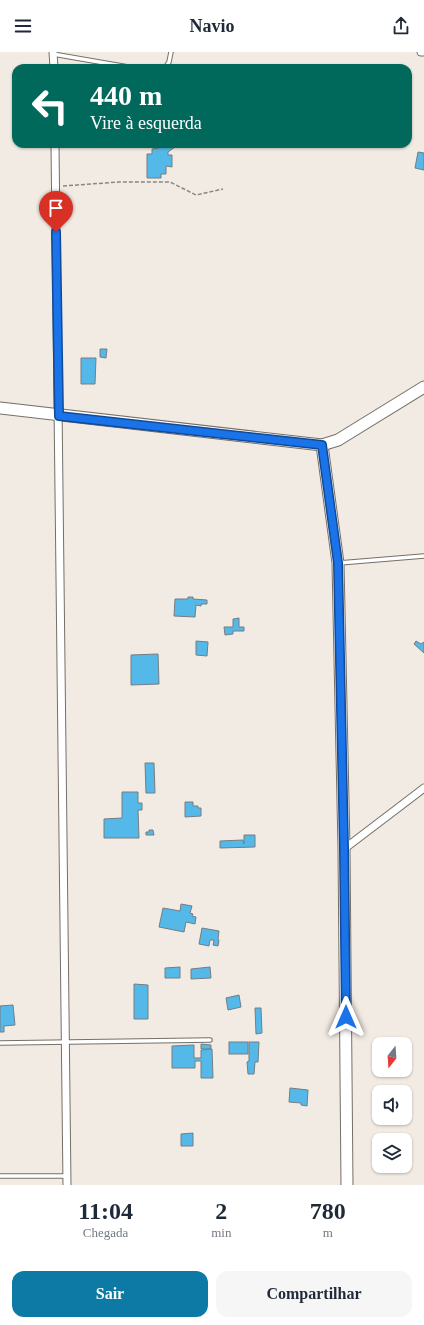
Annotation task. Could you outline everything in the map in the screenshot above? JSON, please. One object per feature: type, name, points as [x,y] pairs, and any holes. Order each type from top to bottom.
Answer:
[{"type":"street","points":[[53,53],[54,64]]},
{"type":"street","points":[[55,148],[67,1185]]},
{"type":"street","points":[[0,408],[59,416],[322,445],[338,440],[424,387]]},
{"type":"street","points":[[322,445],[338,563],[344,849],[347,1185]]},
{"type":"street","points":[[344,849],[424,788]]},
{"type":"lane","points":[[168,64],[171,52]]},
{"type":"lane","points":[[53,53],[112,64]]},
{"type":"lane","points":[[338,563],[424,556]]},
{"type":"lane","points":[[0,1043],[210,1040]]},
{"type":"lane","points":[[0,1176],[66,1176]]},
{"type":"path","points":[[55,186],[119,182],[170,182],[196,195],[223,189]]},
{"type":"building","points":[[174,148],[168,152],[168,155],[172,155],[172,167],[166,166],[166,174],[161,174],[161,178],[147,178],[147,154],[152,154],[152,149]]},
{"type":"building","points":[[418,152],[424,153],[424,170],[415,168]]},
{"type":"building","points":[[100,349],[107,349],[106,358],[100,357]]},
{"type":"building","points":[[81,358],[96,358],[95,384],[81,384]]},
{"type":"building","points":[[188,597],[207,600],[207,604],[201,604],[201,606],[196,605],[195,617],[174,616],[175,599],[188,599]]},
{"type":"building","points":[[239,618],[239,627],[244,627],[244,631],[233,631],[233,634],[225,635],[224,627],[233,627],[233,619]]},
{"type":"building","points":[[196,641],[208,642],[207,656],[196,655]]},
{"type":"building","points":[[416,641],[421,644],[424,642],[424,653],[414,644]]},
{"type":"building","points":[[158,654],[159,684],[131,685],[131,655]]},
{"type":"building","points":[[145,763],[154,763],[155,793],[146,793]]},
{"type":"building","points":[[122,792],[138,792],[138,803],[142,803],[142,810],[138,810],[139,838],[104,838],[104,819],[122,818]]},
{"type":"building","points":[[185,802],[193,802],[193,806],[198,806],[198,808],[201,808],[201,816],[185,817]]},
{"type":"building","points":[[149,830],[153,830],[154,835],[146,835],[146,832],[149,832]]},
{"type":"building","points":[[244,835],[255,835],[255,847],[220,848],[220,841],[243,840],[244,844]]},
{"type":"building","points":[[181,904],[192,906],[190,913],[193,914],[192,916],[196,917],[195,924],[186,922],[184,932],[159,927],[163,908],[180,911]]},
{"type":"building","points":[[202,928],[219,931],[218,946],[213,945],[214,940],[210,940],[209,946],[199,944]]},
{"type":"building","points":[[180,967],[180,978],[165,978],[165,968]]},
{"type":"building","points":[[210,967],[211,978],[191,979],[191,969]]},
{"type":"building","points":[[134,984],[148,985],[148,1019],[134,1019]]},
{"type":"building","points":[[239,995],[241,1007],[228,1010],[226,998]]},
{"type":"building","points":[[13,1005],[15,1025],[4,1026],[4,1032],[0,1032],[0,1006]]},
{"type":"building","points":[[255,1008],[261,1008],[262,1033],[256,1034]]},
{"type":"building","points":[[229,1042],[248,1042],[248,1054],[229,1054]]},
{"type":"building","points":[[249,1042],[259,1042],[258,1062],[255,1062],[254,1074],[248,1074],[247,1062],[249,1061]]},
{"type":"building","points":[[201,1044],[211,1045],[211,1049],[201,1049]]},
{"type":"building","points":[[194,1045],[194,1058],[201,1058],[201,1050],[212,1049],[213,1078],[201,1078],[201,1061],[195,1061],[195,1068],[172,1068],[172,1046]]},
{"type":"building","points":[[290,1088],[308,1090],[307,1106],[301,1105],[301,1103],[289,1102]]},
{"type":"building","points":[[193,1133],[193,1146],[181,1146],[181,1134]]},
{"type":"route","points":[[56,232],[59,416],[322,445],[338,563],[346,1017]]}]
